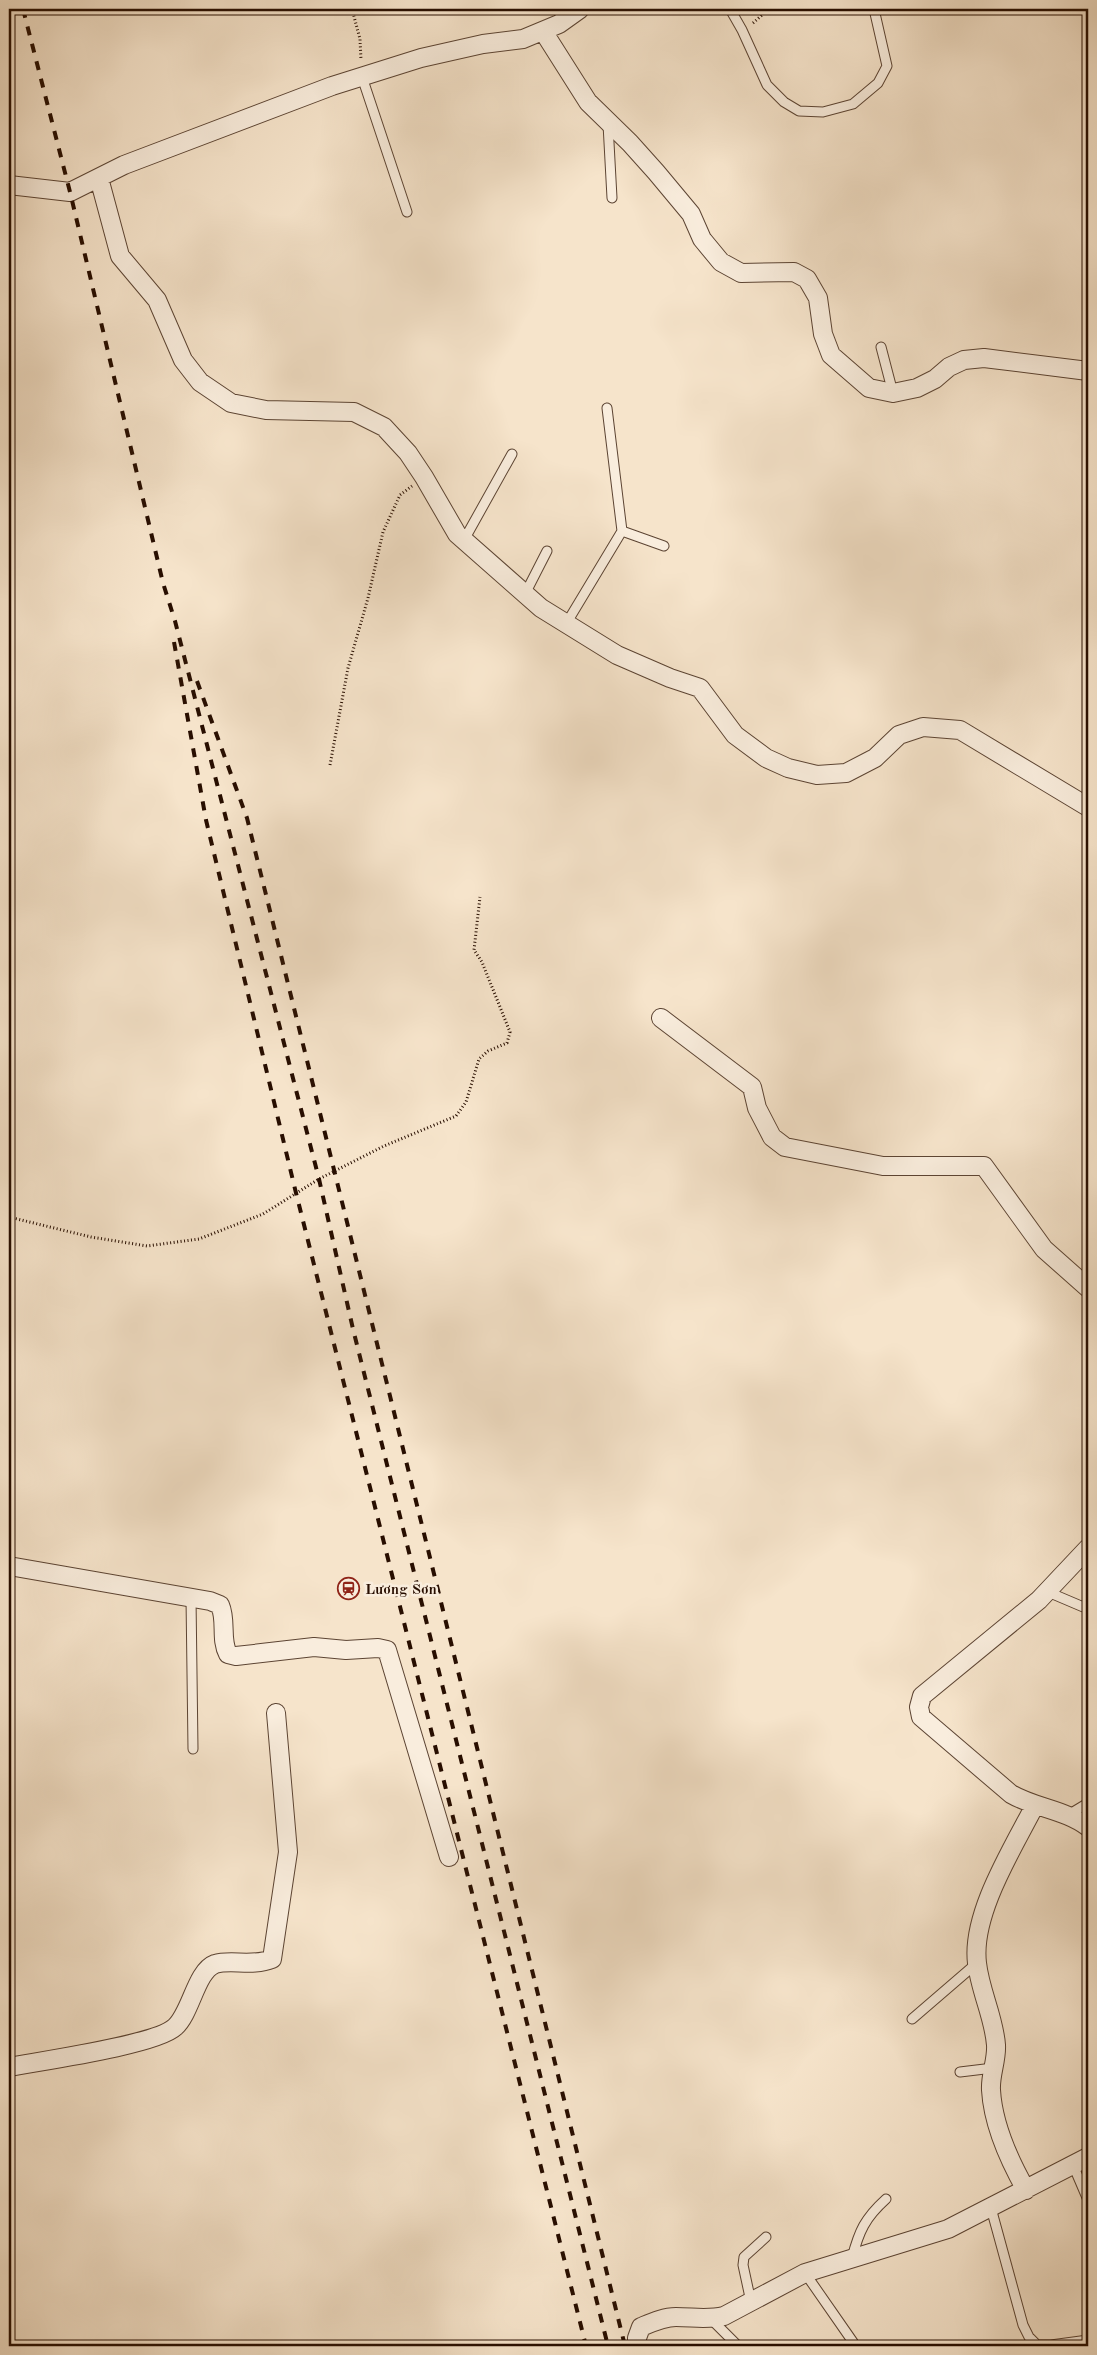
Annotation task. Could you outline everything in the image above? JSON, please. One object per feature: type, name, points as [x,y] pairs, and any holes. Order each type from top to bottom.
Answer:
[{"type":"street","points":[[9,185],[70,192],[124,165],[362,76],[421,58],[483,44],[523,39],[559,24],[580,9]]},
{"type":"street","points":[[543,31],[588,102],[643,157],[691,214],[702,240],[721,262],[741,273],[794,272],[807,279],[818,298],[823,334],[831,355],[869,388],[893,393],[917,388],[935,379],[949,367],[964,360],[984,358],[1088,372]]},
{"type":"street","points":[[99,178],[120,256],[156,300],[183,360],[200,382],[231,403],[266,410],[354,412],[384,427],[408,453],[457,534],[541,608],[617,655],[670,678],[700,688],[735,735],[766,758],[788,768],[817,775],[846,773],[875,758],[899,735],[923,727],[960,730],[1088,807]]},
{"type":"street","points":[[661,1018],[752,1087],[757,1108],[768,1130],[772,1137],[785,1147],[883,1166],[984,1166],[1044,1249],[1088,1288]]},
{"type":"street","points":[[1088,1548],[1048,1592],[922,1696],[919,1707],[921,1717],[1011,1794],[1035,1805],[1073,1812],[1088,1827]]},
{"type":"street","points":[[9,1566],[191,1598],[220,1605],[223,1613],[224,1647],[228,1654],[236,1656],[314,1647],[346,1650],[378,1648],[387,1650],[391,1658],[448,1857]]},
{"type":"street","points":[[9,2067],[142,2042],[175,2028],[189,2006],[208,1968],[216,1964],[263,1962],[272,1959],[288,1852],[276,1713]]},
{"type":"street","points":[[1026,2190],[1011,2163],[999,2130],[991,2089],[997,2052],[996,2033],[976,1963],[978,1931],[996,1880],[1035,1805]]},
{"type":"street","points":[[637,2346],[636,2338],[642,2327],[662,2319],[676,2317],[711,2320],[724,2316],[805,2273],[926,2237],[991,2208],[1081,2162]]},
{"type":"lane","points":[[730,9],[742,30],[767,85],[778,96],[799,111],[823,112],[853,104],[878,83],[887,66],[874,9]]},
{"type":"lane","points":[[362,76],[407,212]]},
{"type":"lane","points":[[607,120],[612,198]]},
{"type":"lane","points":[[881,347],[893,393]]},
{"type":"lane","points":[[566,624],[622,531],[607,408]]},
{"type":"lane","points":[[464,540],[512,454]]},
{"type":"lane","points":[[622,531],[664,546]]},
{"type":"lane","points":[[525,594],[547,551]]},
{"type":"lane","points":[[1048,1592],[1088,1609]]},
{"type":"lane","points":[[191,1598],[193,1749]]},
{"type":"lane","points":[[1073,1812],[1088,1803]]},
{"type":"lane","points":[[1073,1812],[1088,1817]]},
{"type":"lane","points":[[912,2019],[976,1963]]},
{"type":"lane","points":[[960,2072],[993,2068]]},
{"type":"lane","points":[[1081,2162],[1088,2200]]},
{"type":"lane","points":[[852,2258],[858,2233],[871,2213],[886,2199]]},
{"type":"lane","points":[[991,2208],[1023,2325],[1029,2337],[1037,2345],[1088,2340]]},
{"type":"lane","points":[[751,2302],[743,2265],[744,2257],[766,2237]]},
{"type":"lane","points":[[805,2273],[853,2342]]},
{"type":"lane","points":[[711,2320],[738,2346]]},
{"type":"path","points":[[352,9],[360,39],[362,76]]},
{"type":"path","points":[[742,30],[769,9]]},
{"type":"path","points":[[330,765],[348,668],[383,532],[400,495],[424,477]]},
{"type":"path","points":[[9,1217],[91,1237],[147,1246],[198,1239],[263,1214],[319,1179],[384,1146],[456,1116],[466,1102],[479,1059],[488,1051],[507,1043],[510,1032],[482,962],[474,950],[480,897]]},
{"type":"railway","points":[[23,9],[70,192],[163,583],[175,621],[319,1179],[353,1329],[608,2346]]},
{"type":"railway","points":[[174,642],[206,820],[296,1193],[586,2346]]},
{"type":"railway","points":[[197,681],[247,818],[625,2346]]},
{"type":"place","name":"Lương Sơn","points":[[349,1589]]}]
